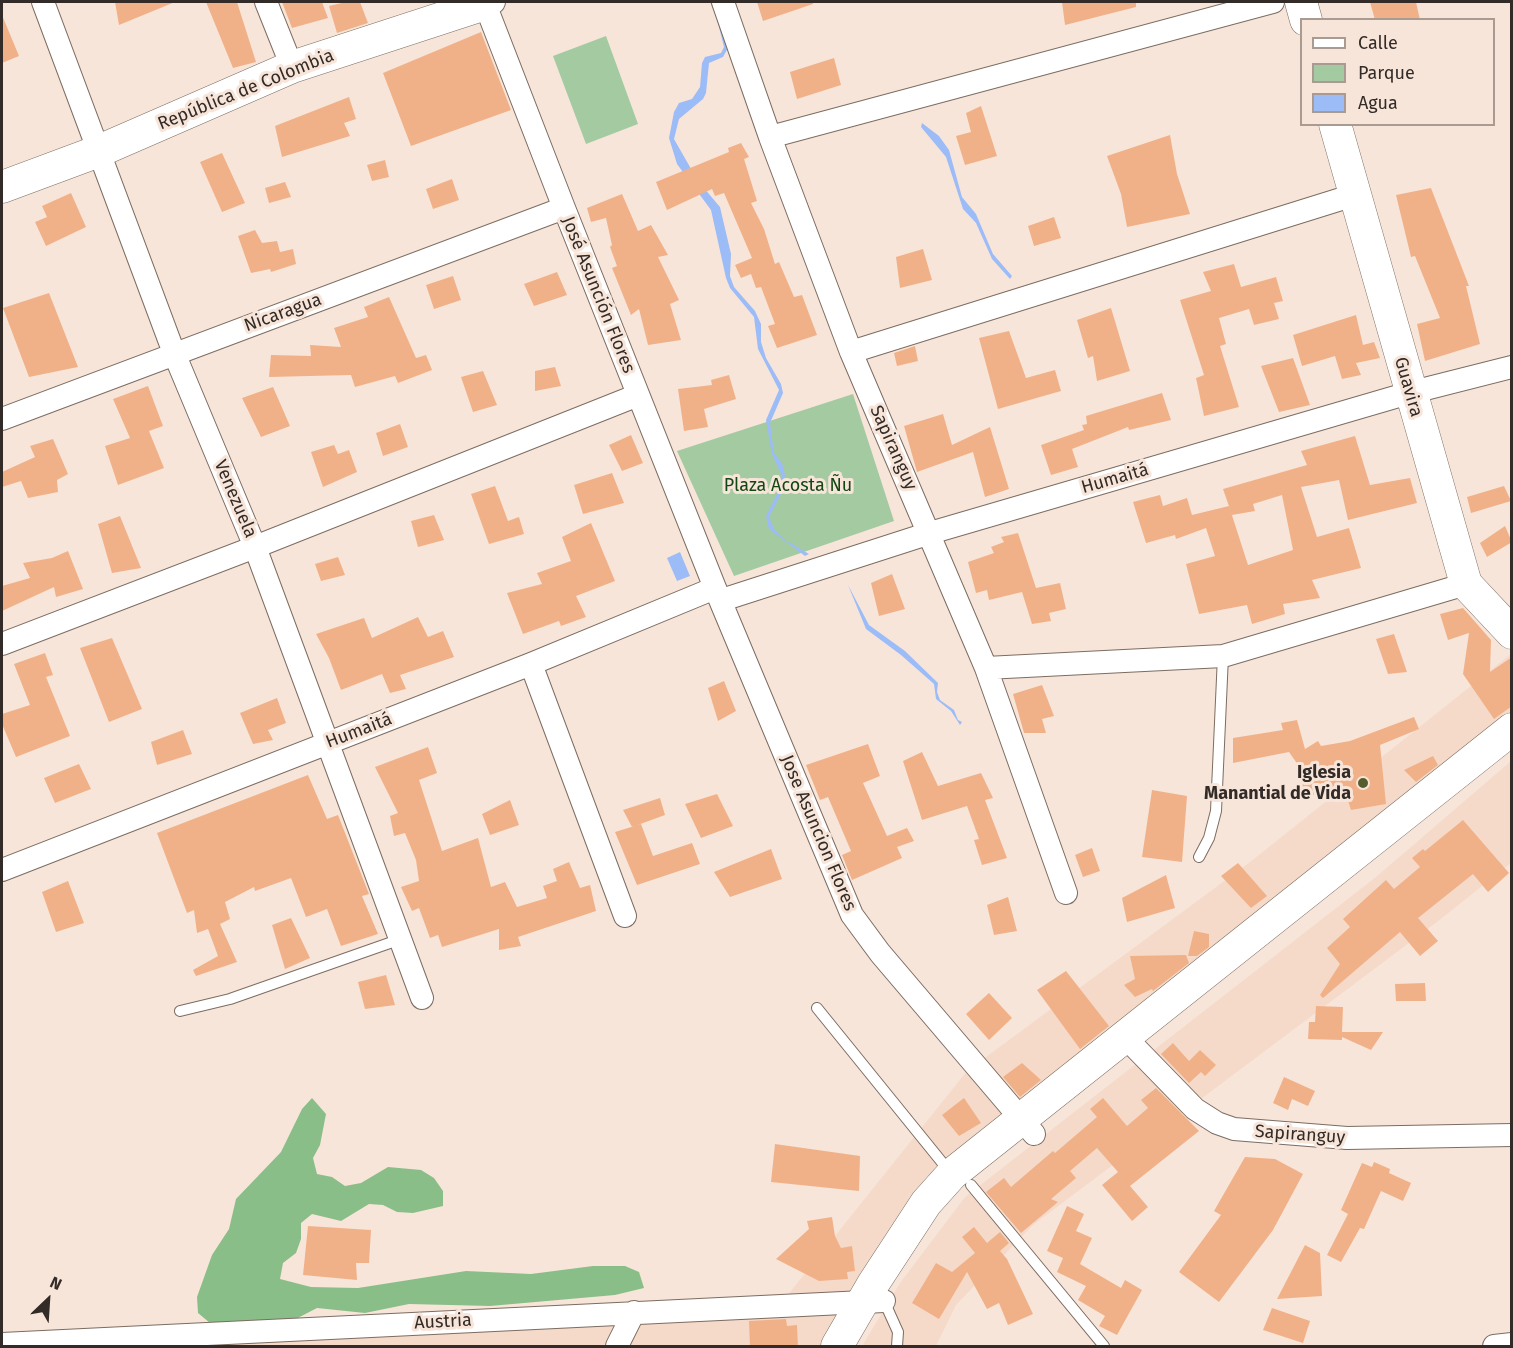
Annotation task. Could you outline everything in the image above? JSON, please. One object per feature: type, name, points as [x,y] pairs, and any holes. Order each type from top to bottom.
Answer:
[{"type":"main road","name":"República de Colombia","points":[[2,187],[99,151],[292,67],[487,2]]},
{"type":"main road","points":[[1301,2],[1305,18]]},
{"type":"main road","name":"Guavira","points":[[1336,126],[1409,393],[1466,584],[1512,633]]},
{"type":"main road","points":[[837,1347],[947,1210],[961,1180],[1130,1044],[1512,729]]},
{"type":"main road","points":[[1130,1044],[1512,754]]},
{"type":"main road","points":[[856,1347],[874,1301]]},
{"type":"street","name":"Venezuela","points":[[43,2],[174,353],[255,548],[326,744],[423,998]]},
{"type":"street","points":[[266,2],[292,67]]},
{"type":"street","name":"José Asunción Flores","points":[[487,2],[564,208],[718,594]]},
{"type":"street","name":"Sapiranguy","points":[[723,2],[770,137],[851,352],[986,668],[1066,893]]},
{"type":"street","points":[[770,137],[1273,2]]},
{"type":"street","points":[[851,352],[1354,195]]},
{"type":"street","name":"Nicaragua","points":[[2,419],[564,208]]},
{"type":"street","name":"Humaitá","points":[[2,870],[531,664],[718,594],[1409,393],[1512,367]]},
{"type":"street","points":[[2,644],[255,548],[638,395]]},
{"type":"street","points":[[986,668],[1223,656],[1466,584]]},
{"type":"street","name":"Jose Asuncion Flores","points":[[718,594],[852,915],[880,953],[1028,1126]]},
{"type":"street","points":[[531,664],[625,916]]},
{"type":"street","name":"Sapiranguy","points":[[1130,1044],[1194,1109],[1217,1123],[1234,1129],[1347,1138],[1508,1129]]},
{"type":"street","name":"Austria","points":[[2,1344],[874,1301]]},
{"type":"street","points":[[616,1347],[634,1312]]},
{"type":"street","points":[[1494,1347],[1512,1344]]},
{"type":"lane","points":[[1199,857],[1209,838],[1216,811],[1223,656]]},
{"type":"lane","points":[[180,1011],[230,999],[401,939]]},
{"type":"lane","points":[[817,1008],[1104,1347]]},
{"type":"lane","points":[[874,1301],[898,1332],[897,1347]]},
{"type":"shaded area","points":[[1511,654],[1511,722],[915,1208],[830,1346],[96,1346],[786,1297],[967,1071],[1250,862]]},
{"type":"shaded area","points":[[1511,761],[1511,863],[1437,922],[1033,1225],[956,1305],[936,1346],[862,1346],[900,1283],[965,1197],[1376,877]]},
{"type":"green space","points":[[606,36],[638,124],[586,144],[553,56]]},
{"type":"green space","name":"Plaza Acosta Ñu","points":[[853,394],[894,521],[734,576],[677,451]]},
{"type":"green space","points":[[312,1098],[326,1114],[320,1145],[313,1158],[317,1174],[332,1177],[345,1186],[361,1183],[388,1167],[421,1170],[434,1178],[443,1191],[443,1206],[413,1213],[397,1212],[383,1205],[369,1204],[341,1221],[312,1214],[301,1223],[301,1239],[296,1253],[283,1263],[280,1279],[311,1287],[358,1288],[466,1271],[531,1274],[593,1266],[625,1266],[639,1272],[644,1288],[615,1295],[490,1306],[409,1304],[365,1313],[317,1308],[290,1322],[210,1323],[198,1313],[197,1297],[212,1255],[229,1229],[236,1199],[281,1152],[302,1109]]},
{"type":"water","points":[[710,2],[714,2],[728,48],[723,57],[709,63],[706,93],[703,99],[679,119],[674,139],[698,181],[720,207],[731,254],[730,276],[734,287],[755,311],[761,324],[761,342],[766,358],[781,384],[783,393],[770,423],[774,453],[782,463],[785,475],[783,490],[769,517],[774,529],[785,540],[809,554],[805,556],[769,529],[766,516],[779,490],[782,476],[772,454],[766,420],[779,390],[758,349],[754,317],[730,288],[726,278],[711,210],[677,164],[669,138],[674,112],[679,103],[692,99],[700,87],[702,63],[705,57],[721,53],[724,47],[716,15]]},
{"type":"water","points":[[922,123],[939,136],[949,150],[962,197],[976,214],[993,254],[1012,276],[1010,279],[992,259],[976,223],[963,209],[946,157],[921,127]]},
{"type":"water","points":[[680,552],[690,576],[677,581],[667,558]]},
{"type":"water","points":[[848,585],[869,625],[905,651],[938,683],[937,692],[940,700],[954,710],[958,720],[962,722],[960,725],[951,711],[936,699],[934,684],[866,629]]},
{"type":"building","points":[[115,2],[175,2],[119,25]]},
{"type":"building","points":[[206,2],[237,2],[256,62],[233,68]]},
{"type":"building","points":[[282,2],[322,2],[328,18],[292,28]]},
{"type":"building","points":[[360,2],[368,23],[337,33],[329,6]]},
{"type":"building","points":[[757,2],[813,2],[813,4],[763,21]]},
{"type":"building","points":[[1062,2],[1136,2],[1136,7],[1065,25]]},
{"type":"building","points":[[1370,2],[1416,2],[1420,18],[1374,18]]},
{"type":"building","points":[[2,15],[19,56],[2,63]]},
{"type":"building","points":[[481,32],[511,110],[411,146],[383,73]]},
{"type":"building","points":[[834,58],[841,85],[797,99],[790,72]]},
{"type":"building","points":[[349,97],[356,119],[344,123],[350,136],[282,157],[275,126]]},
{"type":"building","points":[[981,106],[997,156],[965,165],[956,136],[971,132],[966,113]]},
{"type":"building","points":[[1170,135],[1177,174],[1190,214],[1127,227],[1121,194],[1107,156]]},
{"type":"building","points":[[741,143],[749,157],[744,159],[757,201],[751,203],[764,229],[775,264],[779,262],[794,297],[802,295],[817,335],[777,348],[768,326],[775,324],[761,287],[756,288],[751,274],[741,278],[735,265],[752,258],[724,193],[715,196],[712,189],[667,210],[656,182],[729,152],[728,148]]},
{"type":"building","points":[[222,153],[245,203],[222,212],[200,162]]},
{"type":"building","points":[[385,160],[389,177],[372,181],[367,165]]},
{"type":"building","points":[[452,179],[459,200],[433,209],[426,189]]},
{"type":"building","points":[[285,182],[291,197],[269,203],[265,188]]},
{"type":"building","points":[[1431,188],[1469,286],[1466,286],[1480,344],[1425,361],[1417,324],[1440,318],[1415,256],[1411,257],[1396,195]]},
{"type":"building","points":[[71,193],[86,227],[46,246],[35,222],[47,217],[42,206]]},
{"type":"building","points":[[622,194],[638,231],[651,225],[668,255],[658,257],[679,300],[670,304],[681,340],[648,345],[639,309],[631,315],[612,268],[617,266],[610,247],[612,245],[606,218],[591,222],[587,208]]},
{"type":"building","points":[[1054,217],[1061,238],[1034,246],[1028,226]]},
{"type":"building","points":[[255,230],[262,243],[277,241],[280,252],[293,249],[296,264],[271,272],[270,269],[251,273],[238,236]]},
{"type":"building","points":[[923,249],[932,280],[900,288],[896,257]]},
{"type":"building","points":[[1234,264],[1241,287],[1276,277],[1283,301],[1274,303],[1279,319],[1254,325],[1249,309],[1219,318],[1226,344],[1220,346],[1239,407],[1204,416],[1196,378],[1204,375],[1180,300],[1211,291],[1203,272]]},
{"type":"building","points":[[557,272],[567,295],[534,306],[524,284]]},
{"type":"building","points":[[453,276],[461,300],[434,309],[426,285]]},
{"type":"building","points":[[49,293],[78,367],[29,377],[3,308]]},
{"type":"building","points":[[389,297],[416,358],[426,355],[432,370],[398,383],[395,376],[355,387],[351,375],[269,377],[271,355],[311,356],[310,345],[341,347],[334,328],[368,317],[364,307]]},
{"type":"building","points":[[1111,308],[1130,371],[1097,381],[1093,356],[1088,358],[1077,320]]},
{"type":"building","points":[[1356,315],[1363,345],[1374,342],[1380,358],[1356,363],[1361,375],[1342,379],[1335,356],[1302,366],[1293,335]]},
{"type":"building","points":[[1009,331],[1026,378],[1055,370],[1061,391],[998,409],[979,338]]},
{"type":"building","points":[[915,346],[918,361],[897,366],[894,353]]},
{"type":"building","points":[[1293,358],[1310,405],[1279,412],[1261,366]]},
{"type":"building","points":[[555,367],[561,386],[535,391],[535,371]]},
{"type":"building","points":[[483,371],[497,405],[473,412],[461,377]]},
{"type":"building","points":[[729,375],[736,399],[704,409],[708,427],[684,431],[678,389],[712,385],[711,380]]},
{"type":"building","points":[[148,386],[163,426],[149,431],[164,468],[118,485],[105,446],[130,438],[113,399]]},
{"type":"building","points":[[273,387],[290,426],[261,437],[242,398]]},
{"type":"building","points":[[1162,393],[1171,420],[1129,430],[1128,427],[1072,449],[1078,467],[1051,475],[1041,445],[1084,430],[1082,425],[1087,424],[1086,416]]},
{"type":"building","points":[[943,414],[952,445],[990,427],[1009,489],[985,497],[973,452],[917,472],[904,426]]},
{"type":"building","points":[[400,424],[408,447],[383,456],[376,433]]},
{"type":"building","points":[[631,435],[643,463],[622,471],[609,445]]},
{"type":"building","points":[[1355,436],[1370,485],[1410,478],[1417,503],[1348,520],[1339,480],[1301,487],[1317,537],[1349,528],[1361,568],[1312,580],[1320,598],[1283,604],[1285,614],[1252,624],[1247,605],[1199,614],[1186,564],[1215,556],[1206,528],[1176,539],[1175,535],[1146,543],[1133,502],[1160,495],[1163,506],[1187,498],[1192,515],[1229,506],[1223,489],[1307,465],[1301,451]],"holes":[[[1282,495],[1293,550],[1248,565],[1232,515],[1255,511],[1253,504]]]},
{"type":"building","points":[[53,439],[68,474],[57,480],[58,492],[28,498],[21,481],[2,487],[2,472],[35,457],[30,446]]},
{"type":"building","points":[[334,445],[338,454],[349,450],[357,472],[323,487],[311,452]]},
{"type":"building","points":[[612,473],[624,503],[583,514],[574,485]]},
{"type":"building","points":[[495,486],[508,521],[519,517],[524,534],[489,544],[471,494]]},
{"type":"building","points":[[1504,486],[1511,501],[1471,513],[1467,497]]},
{"type":"building","points":[[434,515],[444,540],[418,547],[411,521]]},
{"type":"building","points":[[120,516],[141,568],[112,573],[98,524]]},
{"type":"building","points":[[591,523],[615,581],[576,596],[586,617],[561,626],[559,621],[523,634],[507,593],[542,584],[537,573],[571,561],[562,537]]},
{"type":"building","points":[[1505,526],[1512,542],[1487,557],[1480,543]]},
{"type":"building","points":[[1018,533],[1036,588],[1060,583],[1066,609],[1049,613],[1051,621],[1032,624],[1022,592],[989,600],[987,590],[976,593],[968,562],[994,553],[991,547],[1004,542],[1001,537]]},
{"type":"building","points":[[68,551],[83,589],[56,597],[54,587],[2,611],[2,586],[30,578],[23,563],[52,558]]},
{"type":"building","points":[[338,557],[345,575],[321,581],[315,564]]},
{"type":"building","points":[[892,574],[905,609],[879,616],[871,583]]},
{"type":"building","points":[[1463,608],[1491,640],[1490,672],[1512,657],[1512,706],[1494,719],[1463,674],[1469,633],[1448,640],[1440,614]]},
{"type":"building","points":[[418,617],[428,637],[443,631],[454,657],[400,675],[406,689],[390,693],[382,674],[341,690],[329,658],[316,634],[364,618],[372,638]]},
{"type":"building","points":[[1394,634],[1407,672],[1388,674],[1376,639]]},
{"type":"building","points":[[112,638],[142,709],[109,722],[80,648]]},
{"type":"building","points":[[45,653],[53,675],[46,677],[70,736],[16,757],[2,724],[2,714],[30,705],[14,664]]},
{"type":"building","points":[[724,681],[736,711],[718,721],[708,688]]},
{"type":"building","points":[[1042,685],[1054,716],[1042,719],[1046,733],[1024,733],[1013,694]]},
{"type":"building","points":[[277,698],[286,723],[268,730],[273,740],[253,744],[240,713]]},
{"type":"building","points":[[1414,717],[1419,729],[1380,745],[1386,804],[1351,810],[1344,788],[1304,797],[1296,762],[1289,752],[1233,763],[1233,738],[1283,730],[1281,723],[1297,720],[1305,749],[1318,741],[1321,746],[1350,741]]},
{"type":"building","points":[[183,730],[192,754],[157,765],[151,742]]},
{"type":"building","points":[[868,744],[880,776],[863,783],[887,836],[907,828],[914,841],[897,847],[902,858],[852,880],[842,855],[851,851],[828,797],[820,800],[806,765]]},
{"type":"building","points":[[428,747],[437,773],[419,780],[442,851],[478,838],[491,887],[505,882],[517,907],[547,898],[543,886],[557,881],[553,869],[569,862],[580,888],[590,885],[596,911],[518,937],[521,946],[499,950],[499,929],[442,947],[438,935],[430,938],[419,908],[412,911],[401,887],[419,881],[416,860],[405,833],[394,836],[390,816],[398,813],[375,767]]},
{"type":"building","points":[[922,752],[938,786],[981,773],[993,798],[985,800],[1007,858],[982,865],[974,840],[979,839],[967,806],[922,820],[903,761]]},
{"type":"building","points":[[1433,756],[1438,765],[1416,782],[1404,770]]},
{"type":"building","points":[[79,764],[91,789],[55,803],[44,778]]},
{"type":"building","points":[[308,775],[327,819],[338,815],[369,894],[362,896],[378,934],[341,946],[327,909],[306,917],[291,878],[255,891],[254,887],[225,902],[230,919],[220,924],[237,962],[196,976],[193,970],[218,956],[208,929],[197,933],[194,910],[187,913],[157,833]]},
{"type":"building","points":[[1152,790],[1187,796],[1182,862],[1142,857]]},
{"type":"building","points":[[717,794],[733,826],[701,838],[685,804]]},
{"type":"building","points":[[660,798],[665,815],[632,827],[623,810]]},
{"type":"building","points":[[510,800],[519,825],[490,835],[482,814]]},
{"type":"building","points":[[1463,820],[1509,873],[1488,892],[1473,874],[1418,918],[1438,941],[1420,956],[1400,932],[1323,998],[1320,995],[1340,964],[1327,948],[1350,927],[1343,919],[1386,880],[1394,889],[1420,867],[1412,858],[1423,849],[1425,851]]},
{"type":"building","points":[[641,824],[653,856],[692,843],[700,864],[637,885],[615,832]]},
{"type":"building","points":[[1092,848],[1100,871],[1083,877],[1075,855]]},
{"type":"building","points":[[771,849],[782,879],[730,897],[714,872]]},
{"type":"building","points":[[1238,863],[1267,896],[1251,908],[1221,876]]},
{"type":"building","points":[[1166,875],[1175,908],[1127,922],[1122,898]]},
{"type":"building","points":[[68,881],[84,923],[56,932],[42,892]]},
{"type":"building","points":[[1008,897],[1017,931],[994,935],[987,905]]},
{"type":"building","points":[[291,918],[310,958],[285,969],[272,925]]},
{"type":"building","points":[[1194,931],[1209,934],[1209,947],[1197,956],[1188,956]]},
{"type":"building","points":[[1186,955],[1189,963],[1153,991],[1152,989],[1135,997],[1124,985],[1135,979],[1130,956]]},
{"type":"building","points":[[1066,971],[1109,1026],[1080,1049],[1037,990]]},
{"type":"building","points":[[386,975],[395,1005],[365,1009],[358,982]]},
{"type":"building","points":[[1425,983],[1426,1001],[1396,1001],[1395,984]]},
{"type":"building","points":[[989,993],[1012,1018],[989,1040],[966,1014]]},
{"type":"building","points":[[1316,1006],[1343,1007],[1342,1032],[1383,1032],[1371,1050],[1342,1037],[1342,1040],[1308,1039],[1309,1022],[1315,1022]]},
{"type":"building","points":[[1173,1043],[1189,1061],[1200,1050],[1216,1065],[1205,1076],[1201,1072],[1189,1083],[1161,1054]]},
{"type":"building","points":[[1022,1063],[1041,1080],[1020,1097],[1003,1077]]},
{"type":"building","points":[[1284,1077],[1315,1091],[1308,1106],[1292,1099],[1288,1110],[1273,1103]]},
{"type":"building","points":[[1156,1088],[1199,1131],[1130,1186],[1148,1207],[1132,1221],[1102,1185],[1118,1172],[1097,1148],[1070,1171],[1076,1178],[1051,1199],[1058,1202],[1021,1233],[986,1192],[1004,1178],[1011,1187],[1053,1151],[1055,1153],[1097,1117],[1090,1109],[1103,1098],[1127,1126],[1148,1108],[1141,1100]]},
{"type":"building","points":[[964,1098],[981,1123],[959,1136],[942,1115]]},
{"type":"building","points":[[775,1144],[860,1156],[859,1191],[771,1182]]},
{"type":"building","points":[[1245,1157],[1275,1159],[1303,1174],[1273,1230],[1219,1302],[1179,1272],[1221,1215],[1214,1211]]},
{"type":"building","points":[[1374,1162],[1390,1169],[1389,1173],[1411,1183],[1403,1201],[1381,1191],[1364,1229],[1360,1228],[1341,1262],[1327,1255],[1348,1214],[1341,1210],[1362,1163],[1372,1167]]},
{"type":"building","points":[[1067,1206],[1084,1214],[1076,1231],[1092,1238],[1080,1264],[1121,1288],[1125,1280],[1142,1290],[1117,1335],[1099,1326],[1105,1316],[1078,1300],[1086,1286],[1057,1272],[1063,1258],[1047,1251]]},
{"type":"building","points":[[832,1217],[835,1236],[841,1248],[852,1246],[855,1271],[847,1272],[848,1279],[819,1281],[776,1259],[809,1229],[807,1221]]},
{"type":"building","points":[[308,1226],[371,1230],[369,1263],[356,1263],[357,1280],[303,1275]]},
{"type":"building","points":[[974,1227],[987,1243],[1000,1232],[1009,1243],[1000,1251],[1007,1259],[1033,1314],[1008,1325],[999,1303],[987,1309],[967,1272],[939,1319],[912,1303],[936,1263],[952,1272],[975,1253],[962,1237]]},
{"type":"building","points":[[1305,1245],[1320,1253],[1322,1296],[1277,1299]]},
{"type":"building","points":[[1272,1308],[1310,1321],[1303,1343],[1263,1330]]},
{"type":"building","points":[[786,1319],[787,1326],[797,1325],[798,1347],[750,1347],[749,1321]]},
{"type":"place","name":"Iglesia Manantial de Vida","points":[[1363,783]]}]
